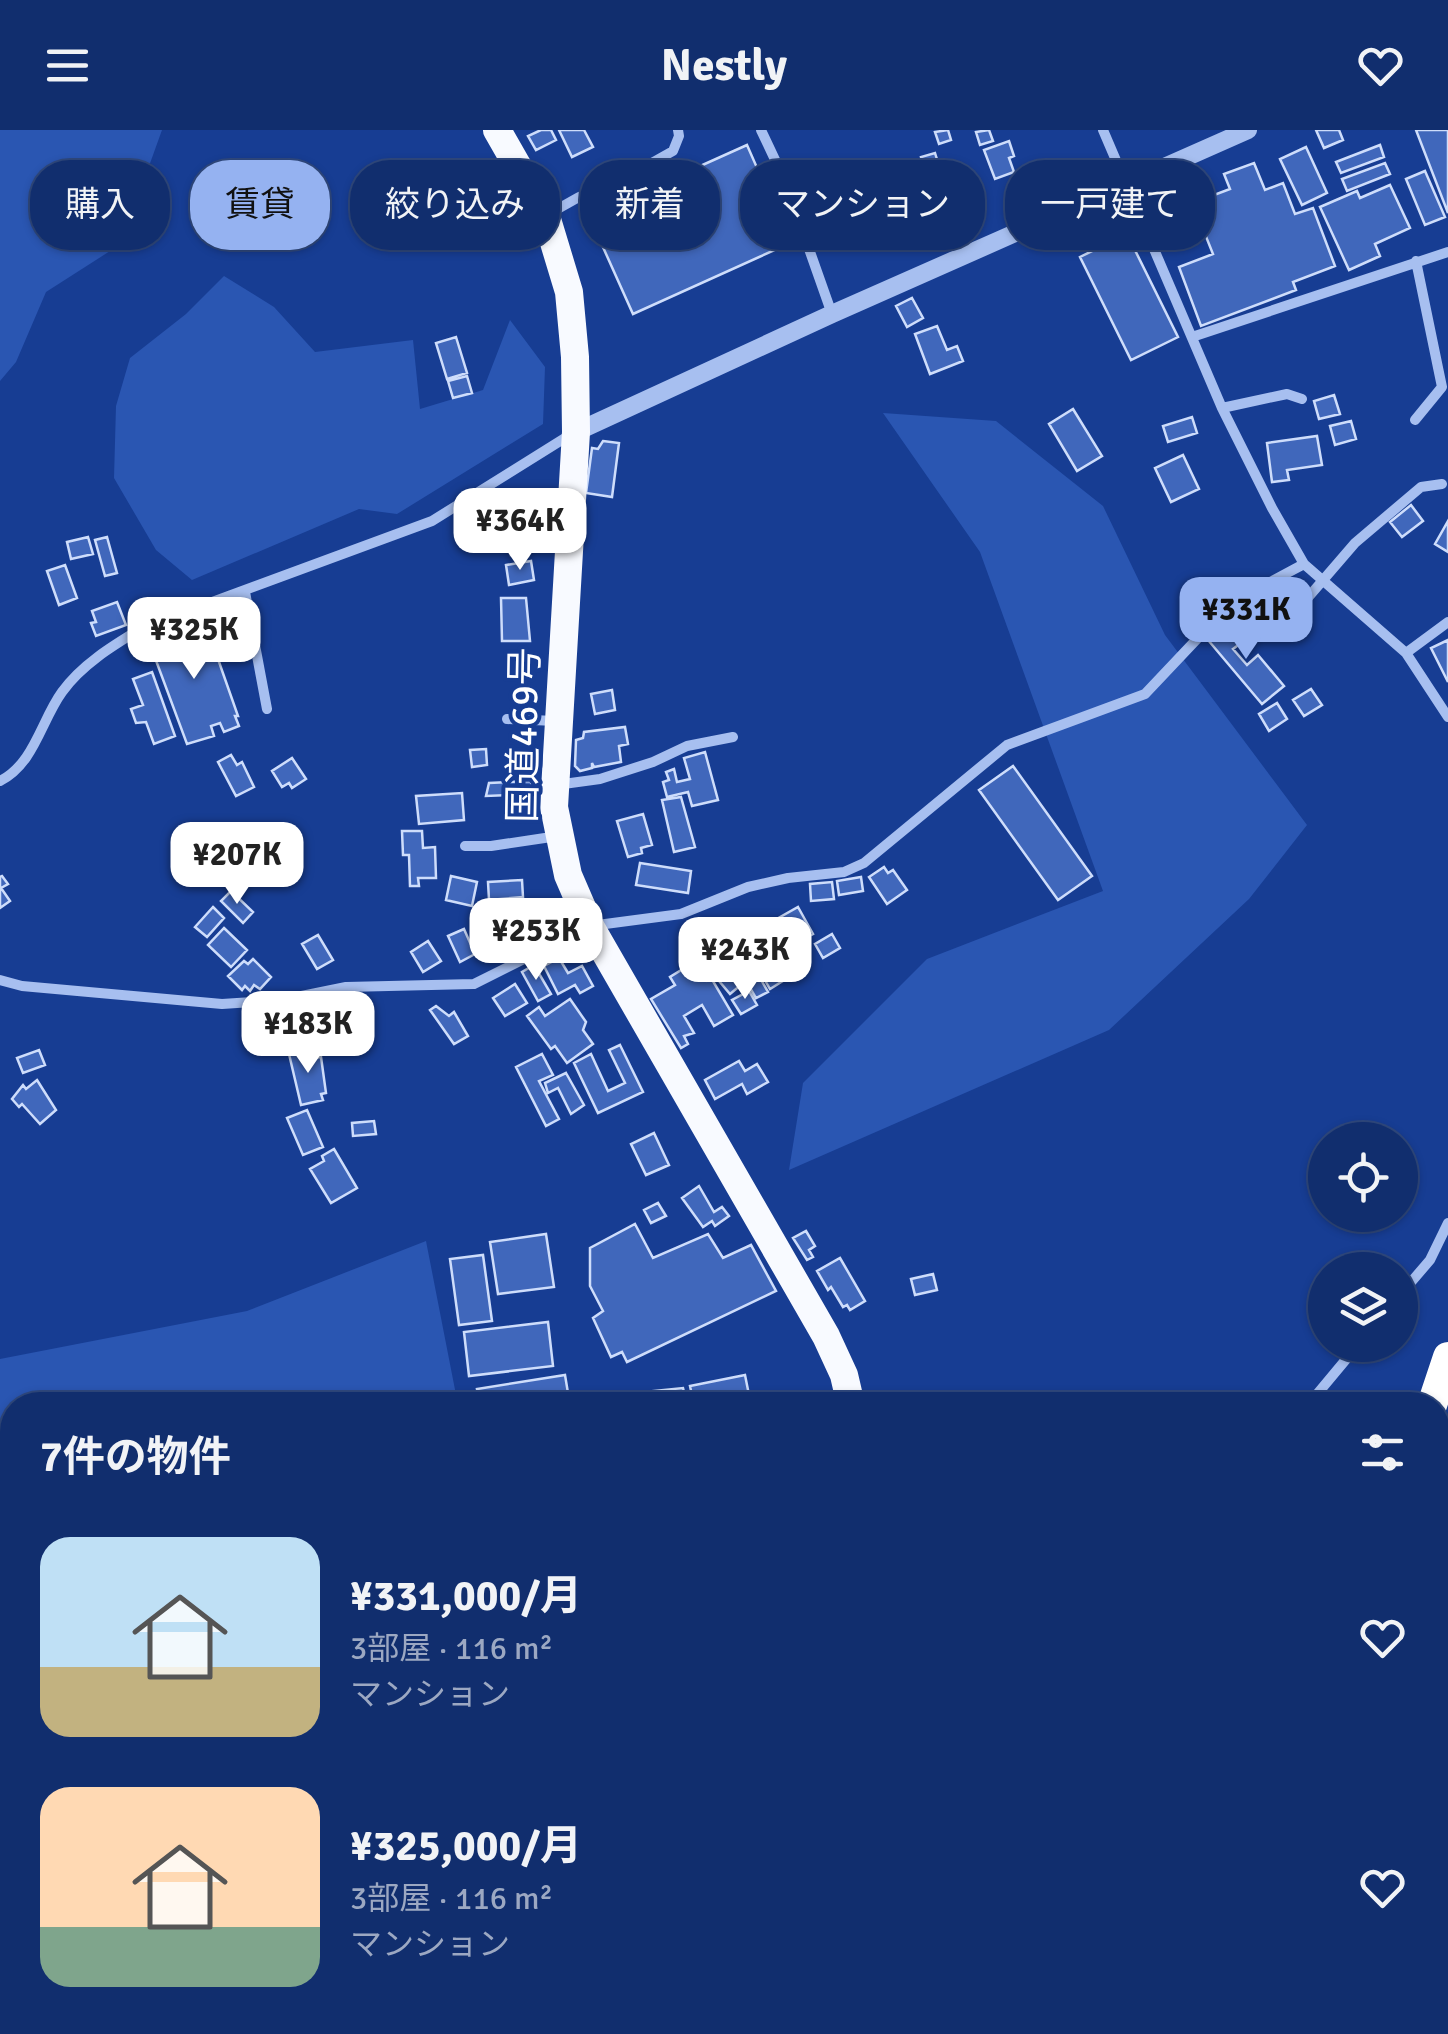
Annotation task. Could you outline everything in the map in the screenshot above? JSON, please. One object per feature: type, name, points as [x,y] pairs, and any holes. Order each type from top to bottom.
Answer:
[{"type":"highway","name":"国道469号","points":[[497,130],[514,160]]},
{"type":"highway","name":"国道469号","points":[[556,250],[569,292],[576,432],[555,785],[558,836],[568,875],[590,926],[826,1336],[848,1392]]},
{"type":"highway","points":[[1436,1392],[1448,1357]]},
{"type":"street","points":[[560,209],[673,152],[678,130]]},
{"type":"street","points":[[761,130],[785,180],[832,314]]},
{"type":"street","points":[[1104,130],[1117,160]]},
{"type":"street","points":[[1182,160],[1248,130]]},
{"type":"street","points":[[0,781],[14,774],[63,690],[106,649],[142,628],[432,521],[576,432],[1005,238]]},
{"type":"street","points":[[1155,250],[1222,408],[1304,564],[1406,653],[1448,716]]},
{"type":"street","points":[[1192,338],[1448,252]]},
{"type":"street","points":[[1415,420],[1442,387],[1416,261]]},
{"type":"street","points":[[1222,408],[1287,394],[1302,398]]},
{"type":"street","points":[[1280,630],[1356,543],[1422,487],[1442,484]]},
{"type":"street","points":[[0,980],[22,986],[222,1004],[282,1000],[346,987],[474,984],[590,926],[681,914],[748,887],[844,872],[864,862],[1007,745],[1145,694],[1231,603],[1304,564]]},
{"type":"street","points":[[245,592],[267,709]]},
{"type":"street","points":[[1406,653],[1448,622]]},
{"type":"street","points":[[506,720],[558,721]]},
{"type":"street","points":[[555,785],[600,779],[688,746],[732,738]]},
{"type":"street","points":[[465,846],[558,836]]},
{"type":"street","points":[[1418,1274],[1430,1260],[1448,1222]]},
{"type":"street","points":[[1319,1392],[1344,1362]]},
{"type":"shaded area","points":[[0,130],[162,130],[151,160],[30,160],[30,250],[112,250],[46,292],[16,362],[0,381]]},
{"type":"shaded area","points":[[224,276],[274,307],[315,352],[413,340],[420,409],[483,390],[510,320],[545,367],[543,424],[397,514],[359,509],[192,580],[156,550],[114,478],[116,406],[130,358],[186,314]]},
{"type":"shaded area","points":[[883,413],[996,421],[1103,506],[1165,635],[1307,825],[1249,899],[1109,1030],[789,1170],[803,1083],[927,959],[1103,891],[980,552]]},
{"type":"shaded area","points":[[426,1241],[455,1392],[0,1392],[0,1359],[247,1311]]},
{"type":"building","points":[[551,130],[556,140],[536,150],[528,136]]},
{"type":"building","points":[[559,130],[584,130],[593,147],[572,157]]},
{"type":"building","points":[[948,130],[951,140],[939,144],[935,132]]},
{"type":"building","points":[[989,130],[993,141],[980,145],[976,132]]},
{"type":"building","points":[[1316,130],[1339,130],[1343,140],[1324,148]]},
{"type":"building","points":[[1416,130],[1448,130],[1448,213]]},
{"type":"building","points":[[1009,141],[1014,156],[1005,160],[1005,175],[995,179],[984,150]]},
{"type":"building","points":[[747,145],[754,160],[740,160],[740,250],[775,250],[633,314],[604,250],[720,250],[720,160],[714,160]]},
{"type":"building","points":[[1380,145],[1384,157],[1341,173],[1336,162]]},
{"type":"building","points":[[1306,147],[1327,193],[1302,205],[1280,159]]},
{"type":"building","points":[[935,153],[937,160],[922,160],[921,157]]},
{"type":"building","points":[[1254,163],[1265,190],[1283,183],[1295,214],[1313,208],[1335,266],[1293,282],[1296,290],[1201,326],[1179,267],[1215,250],[1215,195],[1230,189],[1224,174]]},
{"type":"building","points":[[1385,163],[1390,174],[1347,191],[1342,179]]},
{"type":"building","points":[[1425,171],[1445,217],[1425,225],[1406,179]]},
{"type":"building","points":[[1390,185],[1410,228],[1375,244],[1380,256],[1349,270],[1320,207],[1357,191],[1360,198]]},
{"type":"building","points":[[1094,250],[1135,250],[1178,337],[1131,360],[1080,257]]},
{"type":"building","points":[[912,298],[923,318],[907,327],[896,306]]},
{"type":"building","points":[[937,326],[947,350],[957,346],[963,361],[930,374],[915,334]]},
{"type":"building","points":[[456,337],[467,373],[447,379],[436,343]]},
{"type":"building","points":[[467,376],[472,393],[453,398],[448,381]]},
{"type":"building","points":[[1334,395],[1340,414],[1319,419],[1314,401]]},
{"type":"building","points":[[1073,409],[1102,456],[1077,471],[1049,424]]},
{"type":"building","points":[[1192,417],[1197,433],[1168,442],[1163,426]]},
{"type":"building","points":[[1351,421],[1356,439],[1335,445],[1330,426]]},
{"type":"building","points":[[1317,436],[1322,465],[1287,470],[1289,480],[1272,482],[1267,443]]},
{"type":"building","points":[[603,441],[619,443],[612,497],[586,493],[592,448],[598,449]]},
{"type":"building","points":[[1183,455],[1199,489],[1171,502],[1155,468]]},
{"type":"building","points":[[513,502],[539,504],[537,545],[529,545],[528,556],[511,555]]},
{"type":"building","points":[[1411,505],[1423,521],[1402,537],[1390,522]]},
{"type":"building","points":[[1448,521],[1448,552],[1435,544]]},
{"type":"building","points":[[88,537],[93,554],[71,559],[67,542]]},
{"type":"building","points":[[107,537],[117,573],[105,576],[95,540]]},
{"type":"building","points":[[531,561],[534,580],[509,585],[506,565]]},
{"type":"building","points":[[65,565],[77,598],[59,605],[47,571]]},
{"type":"building","points":[[1260,597],[1271,613],[1253,624],[1243,608]]},
{"type":"building","points":[[501,598],[526,598],[530,641],[502,641]]},
{"type":"building","points":[[117,602],[126,625],[96,636],[92,611]]},
{"type":"building","points":[[1234,618],[1249,637],[1233,649],[1247,665],[1258,655],[1284,686],[1262,704],[1208,640]]},
{"type":"building","points":[[197,621],[201,644],[212,642],[239,726],[224,732],[220,723],[211,726],[214,736],[187,744],[148,639]]},
{"type":"building","points":[[1448,640],[1448,682],[1431,648]]},
{"type":"building","points":[[152,672],[175,736],[154,744],[146,722],[136,723],[131,709],[143,705],[133,679]]},
{"type":"building","points":[[1311,689],[1322,705],[1304,716],[1293,700]]},
{"type":"building","points":[[612,690],[615,710],[595,714],[591,694]]},
{"type":"building","points":[[1277,703],[1287,719],[1269,731],[1259,714]]},
{"type":"building","points":[[625,727],[628,744],[619,746],[621,762],[594,767],[592,763],[592,768],[580,771],[575,766],[576,740],[583,738],[584,732]]},
{"type":"building","points":[[486,749],[487,765],[472,767],[470,750]]},
{"type":"building","points":[[705,752],[718,800],[692,806],[688,792],[667,797],[663,782],[669,780],[666,772],[674,769],[677,782],[690,779],[684,758]]},
{"type":"building","points":[[231,755],[237,765],[242,762],[254,787],[236,796],[218,762]]},
{"type":"building","points":[[292,758],[306,779],[292,788],[289,783],[282,787],[272,771]]},
{"type":"building","points":[[1013,766],[1092,876],[1058,900],[979,790]]},
{"type":"building","points":[[531,781],[532,794],[486,796],[489,783]]},
{"type":"building","points":[[462,793],[464,820],[419,824],[416,796]]},
{"type":"building","points":[[681,797],[695,847],[674,852],[662,800]]},
{"type":"building","points":[[643,814],[652,845],[628,857],[617,821]]},
{"type":"building","points":[[402,831],[422,831],[423,848],[435,847],[436,878],[418,878],[419,886],[410,886],[409,855],[403,855]]},
{"type":"building","points":[[640,863],[691,871],[688,893],[636,885]]},
{"type":"building","points":[[884,867],[888,873],[893,870],[907,890],[887,904],[869,877]]},
{"type":"building","points":[[451,876],[477,882],[472,906],[446,900]]},
{"type":"building","points":[[0,877],[8,884],[1,888],[10,901],[0,908]]},
{"type":"building","points":[[861,877],[863,891],[839,895],[837,881]]},
{"type":"building","points":[[522,880],[523,897],[489,900],[488,882]]},
{"type":"building","points":[[832,882],[834,899],[811,901],[810,884]]},
{"type":"building","points":[[231,891],[253,912],[243,923],[221,901]]},
{"type":"building","points":[[511,906],[519,920],[514,923],[524,940],[500,954],[482,924]]},
{"type":"building","points":[[213,907],[224,918],[207,937],[195,927]]},
{"type":"building","points":[[798,907],[813,934],[790,947],[775,920]]},
{"type":"building","points":[[224,928],[247,950],[231,967],[208,945]]},
{"type":"building","points":[[464,929],[475,954],[460,962],[448,936]]},
{"type":"building","points":[[832,934],[840,948],[823,958],[815,944]]},
{"type":"building","points":[[318,935],[333,960],[317,969],[302,944]]},
{"type":"building","points":[[428,941],[441,961],[423,972],[411,952]]},
{"type":"building","points":[[723,942],[741,963],[737,966],[748,979],[730,994],[706,958]]},
{"type":"building","points":[[559,958],[568,973],[582,966],[593,986],[580,993],[575,985],[558,994],[544,966]]},
{"type":"building","points":[[253,959],[271,977],[260,989],[254,985],[250,991],[245,986],[242,990],[228,976],[244,961],[248,964]]},
{"type":"building","points":[[696,961],[707,980],[710,976],[733,1015],[714,1026],[702,1005],[684,1016],[694,1033],[684,1036],[688,1044],[681,1048],[651,999],[675,985],[670,977]]},
{"type":"building","points":[[781,964],[789,977],[770,989],[762,975]]},
{"type":"building","points":[[534,965],[551,994],[538,1001],[522,972]]},
{"type":"building","points":[[760,978],[768,992],[756,998],[748,984]]},
{"type":"building","points":[[515,984],[527,1003],[505,1016],[493,998]]},
{"type":"building","points":[[749,991],[757,1005],[741,1014],[732,1000]]},
{"type":"building","points":[[345,997],[349,1013],[335,1016],[331,1000]]},
{"type":"building","points":[[570,999],[586,1022],[583,1030],[593,1044],[567,1063],[555,1046],[551,1049],[527,1016],[539,1007],[545,1016]]},
{"type":"building","points":[[325,1001],[331,1027],[316,1030],[306,1006]]},
{"type":"building","points":[[295,1005],[304,1040],[281,1046],[272,1011]]},
{"type":"building","points":[[436,1006],[449,1016],[454,1012],[468,1036],[454,1044],[430,1010]]},
{"type":"building","points":[[620,1045],[643,1092],[598,1113],[574,1063],[591,1054],[608,1091],[625,1083],[609,1050]]},
{"type":"building","points":[[312,1049],[314,1058],[321,1057],[326,1093],[321,1094],[323,1100],[301,1105],[289,1054]]},
{"type":"building","points":[[39,1050],[45,1065],[23,1073],[17,1058]]},
{"type":"building","points":[[542,1054],[553,1075],[539,1081],[559,1119],[546,1126],[516,1067]]},
{"type":"building","points":[[739,1061],[745,1071],[757,1064],[768,1082],[747,1094],[742,1084],[715,1099],[705,1080]]},
{"type":"building","points":[[566,1073],[584,1105],[571,1114],[558,1088],[548,1093],[545,1083]]},
{"type":"building","points":[[37,1080],[56,1110],[40,1124],[12,1099],[23,1085],[26,1089]]},
{"type":"building","points":[[307,1110],[323,1147],[303,1155],[287,1118]]},
{"type":"building","points":[[374,1121],[376,1134],[353,1136],[352,1123]]},
{"type":"building","points":[[654,1133],[669,1165],[646,1175],[631,1144]]},
{"type":"building","points":[[334,1149],[357,1188],[331,1203],[310,1169]]},
{"type":"building","points":[[699,1186],[714,1212],[722,1207],[729,1216],[715,1226],[712,1221],[703,1227],[682,1198]]},
{"type":"building","points":[[658,1203],[666,1216],[651,1223],[644,1210]]},
{"type":"building","points":[[635,1224],[653,1258],[708,1234],[723,1258],[751,1245],[776,1291],[627,1362],[622,1352],[611,1357],[593,1318],[603,1311],[590,1286],[590,1248]]},
{"type":"building","points":[[806,1231],[815,1246],[809,1250],[813,1257],[807,1260],[793,1238]]},
{"type":"building","points":[[546,1234],[554,1287],[498,1294],[490,1242]]},
{"type":"building","points":[[483,1255],[492,1321],[459,1325],[450,1259]]},
{"type":"building","points":[[840,1258],[865,1301],[850,1310],[847,1305],[843,1307],[831,1287],[828,1290],[817,1271]]},
{"type":"building","points":[[933,1274],[937,1290],[915,1295],[911,1279]]},
{"type":"building","points":[[548,1322],[553,1366],[469,1376],[464,1332]]},
{"type":"building","points":[[565,1375],[568,1392],[478,1392],[477,1389]]},
{"type":"building","points":[[745,1375],[748,1392],[691,1392],[690,1386]]},
{"type":"building","points":[[683,1388],[684,1392],[653,1392]]}]
